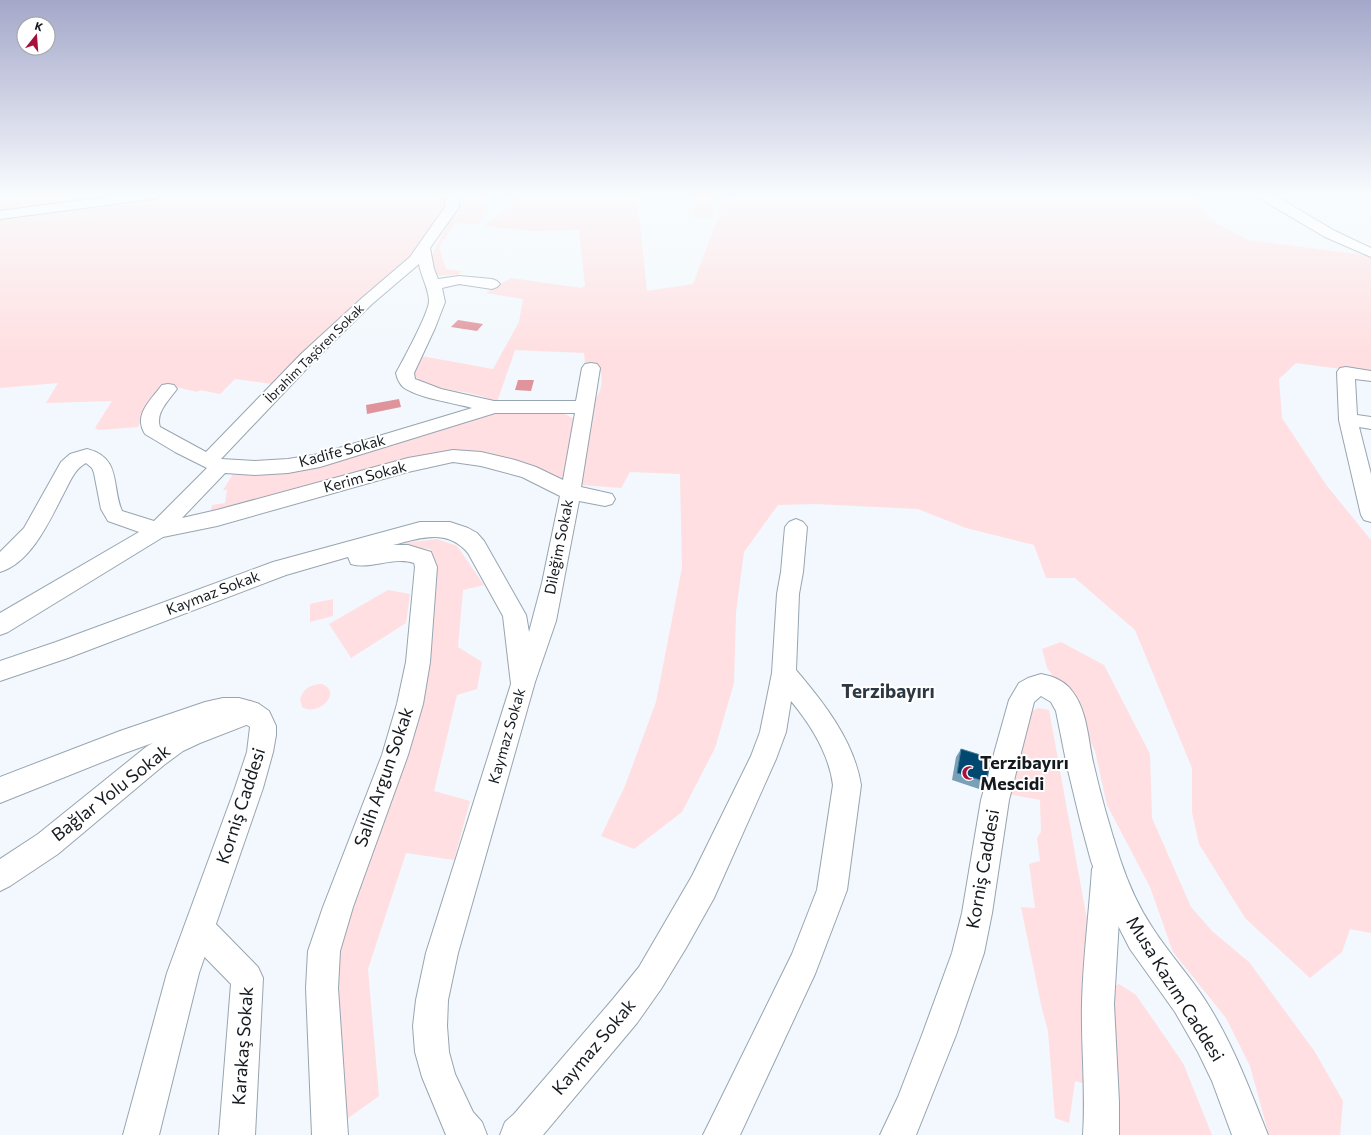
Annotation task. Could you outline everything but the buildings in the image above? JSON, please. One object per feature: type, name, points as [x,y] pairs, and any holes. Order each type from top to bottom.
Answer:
[{"type":"street","points":[[1360,248],[1371,253]]},
{"type":"street","points":[[424,250],[427,269],[437,297],[435,308],[410,362],[405,378],[409,382],[421,388],[494,407]]},
{"type":"street","name":"İbrahim Taşören Sokak","points":[[158,530],[307,358],[368,301],[412,263],[424,250]]},
{"type":"street","points":[[433,285],[459,280],[492,284]]},
{"type":"street","name":"Dileğim Sokak","points":[[523,684],[546,615],[563,540],[591,368]]},
{"type":"street","points":[[1371,376],[1346,372],[1348,420],[1371,515]]},
{"type":"street","name":"Kadife Sokak","points":[[168,389],[150,415],[149,421],[152,430],[167,440],[214,464],[273,467],[320,460],[494,407],[584,407]]},
{"type":"street","points":[[1348,420],[1371,424]]},
{"type":"street","points":[[0,564],[20,547],[31,534],[68,467],[77,459],[87,456],[96,459],[99,463],[107,483],[112,511],[115,516],[158,530]]},
{"type":"street","name":"Kerim Sokak","points":[[158,530],[217,518],[408,465],[453,456],[481,459],[515,467],[529,472],[570,492],[605,499]]},
{"type":"street","name":"Kaymaz Sokak","points":[[518,1135],[527,1127],[625,1011],[650,978],[676,937],[703,887],[763,759],[773,732],[784,673],[788,594],[792,572],[796,527]]},
{"type":"street","points":[[0,625],[158,530]]},
{"type":"street","name":"Kaymaz Sokak","points":[[0,671],[60,651],[281,568],[420,530],[450,530],[469,539],[476,547],[514,615],[518,630],[523,684],[442,953],[432,1000],[430,1032],[432,1052],[439,1077],[460,1125],[469,1135]]},
{"type":"street","name":"Salih Argun Sokak","points":[[281,568],[400,553],[410,553],[422,558],[426,567],[418,662],[410,704],[395,755],[338,907],[324,951],[322,988],[330,1135]]},
{"type":"street","points":[[721,1135],[804,963],[832,890],[839,847],[847,785],[844,771],[833,742],[806,700],[784,673]]},
{"type":"street","name":"Korniş Caddesi","points":[[898,1135],[912,1107],[968,953],[977,913],[994,800],[1022,700],[1026,691],[1033,686],[1042,685],[1053,688],[1067,703],[1088,796],[1108,866]]},
{"type":"street","points":[[0,790],[120,743],[205,713],[223,709],[239,709],[250,712]]},
{"type":"street","name":"Bağlar Yolu Sokak","points":[[0,876],[48,844],[155,756],[174,743],[250,712]]},
{"type":"street","name":"Korniş Caddesi","points":[[141,1135],[183,973],[260,752],[263,726],[260,719],[250,712]]},
{"type":"street","points":[[1101,1135],[1102,1097],[1098,1005],[1100,956],[1108,866]]},
{"type":"street","name":"Musa Kazım Caddesi","points":[[1108,866],[1133,925],[1203,1026],[1227,1074],[1250,1135]]},
{"type":"street","name":"Karakaş Sokak","points":[[199,929],[247,978],[237,1135]]},
{"type":"shaded area","points":[[0,248],[419,248],[408,263],[272,384],[235,379],[220,394],[200,390],[197,392],[168,385],[143,415],[138,427],[99,430],[95,428],[112,401],[46,403],[58,383],[0,388]]},
{"type":"shaded area","points":[[436,248],[439,248],[446,269],[462,271],[458,275],[436,276],[431,257]]},
{"type":"shaded area","points":[[581,248],[643,248],[647,291],[693,284],[707,248],[1309,248],[1371,256],[1371,373],[1296,363],[1279,379],[1282,418],[1327,486],[1371,540],[1371,933],[1350,929],[1342,952],[1310,978],[1245,918],[1199,844],[1192,812],[1192,768],[1135,630],[1075,578],[1046,578],[1034,545],[966,528],[918,509],[815,504],[778,505],[744,552],[736,612],[734,683],[715,748],[682,812],[634,849],[601,836],[625,786],[656,702],[682,568],[680,474],[630,472],[621,488],[581,485],[591,404],[597,396],[602,384],[600,369],[596,366],[585,365],[584,353],[515,350],[497,402],[469,393],[435,387],[420,380],[414,375],[414,370],[421,356],[493,369],[519,322],[523,299],[486,293],[511,278],[581,288],[585,286]]},
{"type":"shaded area","points":[[458,320],[483,324],[477,331],[451,327]]},
{"type":"shaded area","points":[[518,380],[534,380],[531,391],[515,390]]},
{"type":"shaded area","points":[[399,399],[401,407],[367,414],[366,405]]},
{"type":"shaded area","points":[[491,412],[561,412],[574,419],[565,478],[557,478],[473,452],[209,517],[212,505],[225,503],[227,490],[223,490],[233,474],[266,474]]},
{"type":"shaded area","points":[[437,539],[457,546],[484,585],[463,590],[458,647],[482,662],[477,689],[457,695],[434,791],[470,801],[454,860],[406,853],[368,969],[379,1096],[344,1121],[334,966],[432,596],[434,558],[430,549],[386,545]]},
{"type":"shaded area","points":[[388,590],[410,594],[406,623],[351,658],[329,624]]},
{"type":"shaded area","points":[[333,599],[333,616],[310,622],[310,604]]},
{"type":"shaded area","points":[[1061,642],[1104,665],[1150,754],[1152,818],[1191,907],[1212,931],[1249,962],[1315,1052],[1343,1101],[1340,1135],[1269,1135],[1250,1066],[1226,1018],[1173,952],[1150,887],[1107,805],[1095,751],[1073,702],[1047,668],[1042,649]]},
{"type":"shaded area","points":[[322,684],[328,688],[330,692],[326,702],[315,709],[302,707],[300,699],[303,692],[311,686]]},
{"type":"shaded area","points":[[1038,708],[1049,710],[1090,936],[1085,1084],[1075,1081],[1069,1123],[1055,1118],[1048,1031],[1021,907],[1035,908],[1029,864],[1040,861],[1037,838],[1041,832],[1040,800],[1002,793],[1029,713]]},
{"type":"shaded area","points":[[1119,984],[1136,995],[1183,1063],[1212,1135],[1113,1135],[1112,988]]},
{"type":"place","name":"Terzibayırı Mescidi","points":[[969,773]]},
{"type":"district","name":"Terzibayırı","points":[[888,691]]}]
